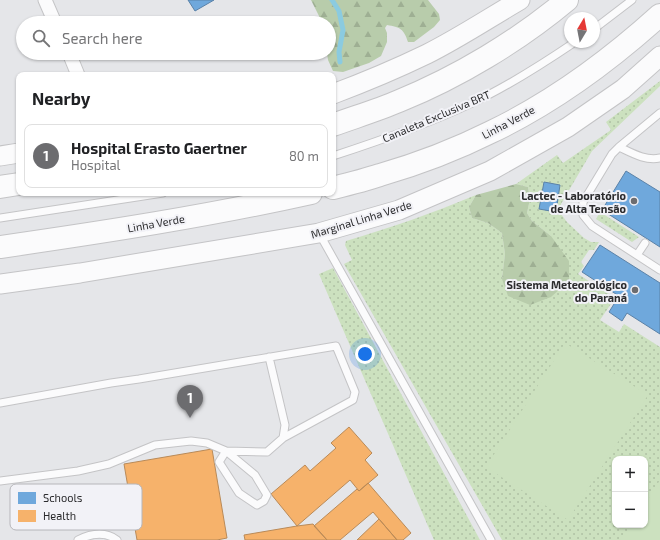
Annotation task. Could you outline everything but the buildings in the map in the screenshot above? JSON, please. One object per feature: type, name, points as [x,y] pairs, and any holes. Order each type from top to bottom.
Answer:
[{"type":"highway","points":[[336,124],[400,101],[438,83],[487,56],[528,30],[567,0]]},
{"type":"highway","name":"Linha Verde","points":[[336,187],[379,176],[415,164],[453,149],[527,113],[585,76],[614,54],[660,15]]},
{"type":"highway","points":[[0,187],[16,184]]},
{"type":"highway","name":"Linha Verde","points":[[0,247],[169,221],[298,196]]},
{"type":"main road","points":[[336,93],[363,83],[427,54],[520,0]]},
{"type":"main road","name":"Marginal Linha Verde","points":[[0,284],[80,273],[319,233],[399,210],[490,171],[568,127],[622,89],[660,56]]},
{"type":"main road","points":[[0,156],[16,153]]},
{"type":"street","points":[[45,0],[52,16]]},
{"type":"street","points":[[72,60],[77,72]]},
{"type":"lane","points":[[600,24],[632,0]]},
{"type":"lane","name":"Canaleta Exclusiva BRT","points":[[336,155],[389,137],[470,104],[509,84],[566,48]]},
{"type":"lane","points":[[660,113],[612,154],[582,202],[583,215],[592,226],[660,270]]},
{"type":"lane","points":[[619,147],[637,155],[653,159],[660,158]]},
{"type":"lane","points":[[0,218],[143,196]]},
{"type":"lane","points":[[319,233],[491,540]]},
{"type":"lane","points":[[637,255],[645,243]]},
{"type":"lane","points":[[0,403],[336,346],[355,392],[353,400],[283,438],[267,452],[226,451]]},
{"type":"lane","points":[[269,357],[285,425],[283,438]]},
{"type":"lane","points":[[0,481],[78,471],[109,464],[155,445],[191,441],[207,443],[226,451],[255,475],[267,495],[264,501],[257,505],[239,493],[219,462],[226,451]]},
{"type":"lane","points":[[78,540],[99,534],[113,537],[117,540]]},
{"type":"green space","points":[[311,0],[428,0],[439,14],[440,20],[434,27],[414,42],[408,42],[401,29],[387,25],[385,28],[387,33],[387,42],[381,56],[369,63],[343,72],[333,71],[328,60],[336,60],[336,16],[319,16]]},
{"type":"green space","points":[[660,81],[660,86],[592,151],[561,204],[561,214],[567,222],[584,238],[591,242],[599,242],[594,250],[589,250],[581,262],[584,266],[578,274],[615,298],[600,320],[619,332],[624,324],[660,347],[660,540],[502,540],[344,264],[352,260],[345,245],[346,241],[411,220],[476,195],[469,207],[472,218],[488,223],[502,233],[505,254],[502,279],[551,236],[532,221],[527,213],[530,199],[528,187],[516,184],[557,155],[563,163],[611,130],[606,122]]},
{"type":"green space","points":[[516,184],[528,187],[530,199],[527,213],[532,221],[551,236],[569,261],[569,281],[551,297],[530,305],[508,296],[502,279],[505,254],[502,233],[488,223],[472,218],[469,207],[476,195]]},
{"type":"green space","points":[[600,212],[639,237],[632,242],[596,219]]},
{"type":"green space","points":[[333,268],[480,540],[434,540],[319,274]]},
{"type":"green space","points":[[565,343],[648,395],[568,520],[486,467]]},
{"type":"green space","points":[[660,480],[660,540],[622,540],[630,528],[648,528],[648,499]]},
{"type":"waterway","points":[[332,0],[339,11],[343,30],[339,52],[340,62]]},
{"type":"place","name":"Lactec - Laboratório de Alta Tensão","points":[[634,201]]},
{"type":"place","name":"Sistema Meteorológico do Paraná","points":[[635,290]]},
{"type":"place","name":"Hospital Erasto Gaertner","points":[[190,418]]}]
